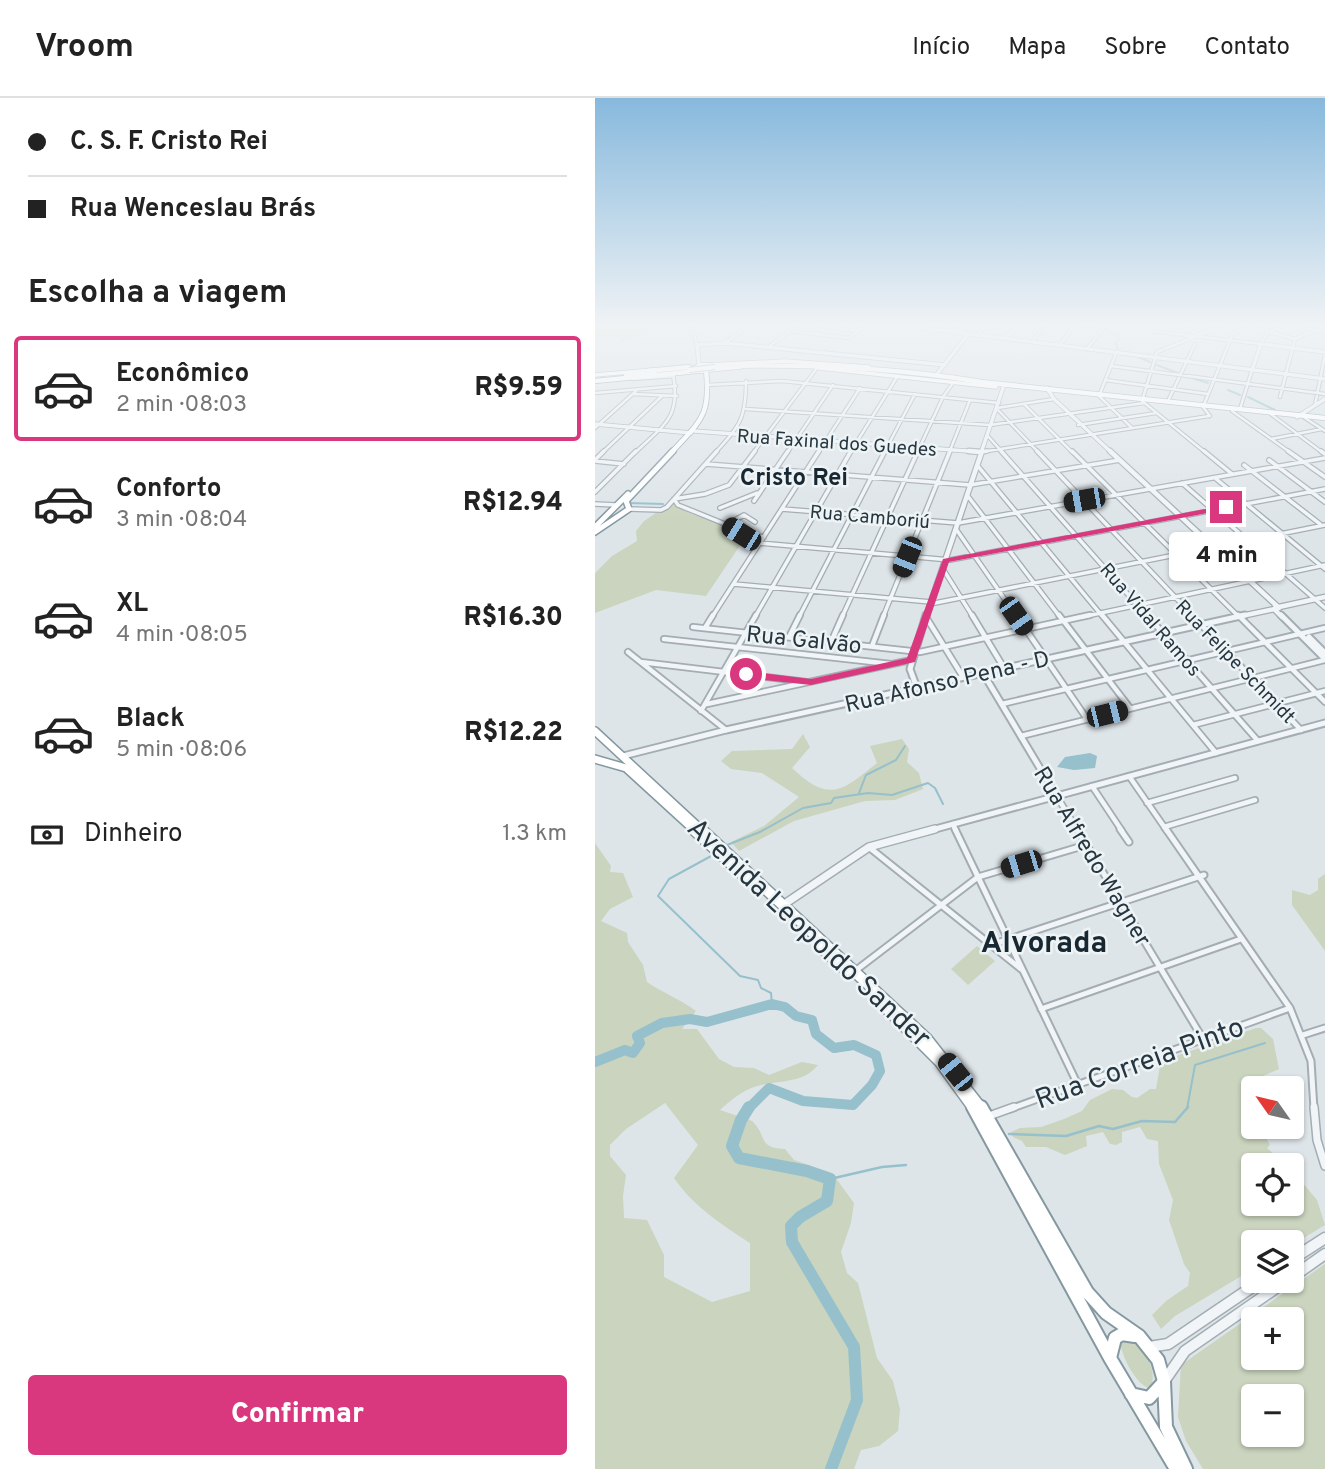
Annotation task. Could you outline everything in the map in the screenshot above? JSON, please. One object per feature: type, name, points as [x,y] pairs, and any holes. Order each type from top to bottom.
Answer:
[{"type":"main road","points":[[595,529],[616,505],[692,432],[706,401],[705,390]]},
{"type":"main road","points":[[628,508],[626,501],[630,496],[692,432],[707,408],[707,390]]},
{"type":"main road","points":[[1028,390],[1072,392],[1325,419]]},
{"type":"main road","points":[[1143,401],[1168,401],[1232,411],[1268,413]]},
{"type":"main road","points":[[1297,416],[1325,419]]},
{"type":"main road","points":[[616,505],[628,508]]},
{"type":"main road","points":[[595,529],[615,521],[628,508]]},
{"type":"main road","points":[[603,520],[606,523],[615,521]]},
{"type":"main road","name":"Avenida Leopoldo Sander","points":[[597,735],[626,768],[900,1020],[940,1062],[997,1142],[1110,1358],[1176,1469]]},
{"type":"main road","name":"Avenida Leopoldo Sander","points":[[595,760],[601,763],[617,759]]},
{"type":"main road","name":"Avenida Leopoldo Sander","points":[[617,759],[783,905],[927,1039],[988,1116],[1087,1292],[1106,1313],[1143,1342],[1158,1360],[1164,1381],[1167,1427],[1186,1469]]},
{"type":"main road","points":[[1110,1358],[1115,1338],[1122,1334],[1143,1342]]},
{"type":"main road","points":[[1131,1394],[1152,1398],[1164,1381]]},
{"type":"street","points":[[595,393],[629,390]]},
{"type":"street","points":[[596,425],[637,390]]},
{"type":"street","points":[[595,492],[672,416],[677,397],[676,390]]},
{"type":"street","points":[[628,508],[661,510],[674,499],[732,434],[746,409],[745,390]]},
{"type":"street","points":[[674,499],[729,485],[801,390]]},
{"type":"street","points":[[754,501],[829,390]]},
{"type":"street","points":[[705,628],[859,390]]},
{"type":"street","points":[[878,390],[970,400],[997,407],[1024,404],[1048,393],[1325,653]]},
{"type":"street","points":[[831,642],[948,390]]},
{"type":"street","points":[[917,688],[911,669],[913,652],[946,561],[1000,390]]},
{"type":"street","points":[[1101,390],[1099,395],[1109,408],[1133,428]]},
{"type":"street","points":[[1143,401],[1145,390]]},
{"type":"street","points":[[1168,401],[1173,390]]},
{"type":"street","points":[[1180,390],[1208,394]]},
{"type":"street","points":[[981,452],[1209,416],[1203,406],[1209,390]]},
{"type":"street","points":[[1240,409],[1246,390]]},
{"type":"street","points":[[1280,397],[1282,390]]},
{"type":"street","points":[[1296,390],[1325,397],[1297,416]]},
{"type":"street","points":[[1315,405],[1318,390]]},
{"type":"street","points":[[701,711],[888,391]]},
{"type":"street","points":[[595,398],[602,393]]},
{"type":"street","points":[[632,394],[677,397]]},
{"type":"street","points":[[789,637],[915,394]]},
{"type":"street","points":[[595,460],[662,396]]},
{"type":"street","points":[[872,646],[970,400]]},
{"type":"street","points":[[746,409],[990,425],[1143,401]]},
{"type":"street","points":[[1143,401],[1232,474]]},
{"type":"street","points":[[1024,404],[1325,702]]},
{"type":"street","name":"Rua Felipe Schmidt","points":[[997,407],[1301,730]]},
{"type":"street","points":[[1232,411],[1325,477]]},
{"type":"street","points":[[1080,424],[1156,412]]},
{"type":"street","points":[[1268,413],[1325,456]]},
{"type":"street","points":[[1305,418],[1323,430]]},
{"type":"street","name":"Rua Faxinal dos Guedes","points":[[596,425],[981,452]]},
{"type":"street","points":[[1271,439],[1323,430]]},
{"type":"street","name":"Rua Vidal Ramos","points":[[987,435],[1258,741]]},
{"type":"street","name":"Rua Camboriú","points":[[782,509],[922,520],[957,526],[986,518],[1278,467],[1325,456]]},
{"type":"street","points":[[595,460],[624,464]]},
{"type":"street","points":[[706,464],[970,485],[1118,460]]},
{"type":"street","points":[[1269,460],[1325,502]]},
{"type":"street","points":[[977,465],[1216,753]]},
{"type":"street","points":[[1244,465],[1323,525]]},
{"type":"street","points":[[1215,477],[1324,566]]},
{"type":"street","points":[[1182,483],[1325,608]]},
{"type":"street","points":[[674,499],[678,505],[726,524],[748,542],[946,561],[1325,489]]},
{"type":"street","points":[[720,508],[758,492]]},
{"type":"street","points":[[967,495],[1129,709]]},
{"type":"street","points":[[595,504],[616,505]]},
{"type":"street","points":[[755,522],[744,515],[733,521],[752,535],[764,537]]},
{"type":"street","points":[[734,584],[931,603],[1323,525]]},
{"type":"street","points":[[957,526],[975,557],[1087,719]]},
{"type":"street","name":"Rua Galvão","points":[[693,627],[913,652],[1324,566]]},
{"type":"street","points":[[943,569],[1004,668]]},
{"type":"street","name":"Rua Afonso Pena - D","points":[[617,759],[726,730],[1325,597]]},
{"type":"street","points":[[926,617],[963,677]]},
{"type":"street","points":[[1002,704],[1325,628]]},
{"type":"street","points":[[1021,736],[1325,660],[1302,634]]},
{"type":"street","points":[[664,639],[891,664]]},
{"type":"street","points":[[628,652],[726,730]]},
{"type":"street","points":[[706,704],[911,660]]},
{"type":"street","points":[[641,662],[811,682]]},
{"type":"street","name":"Rua Alfredo Wagner","points":[[983,673],[1203,1039]]},
{"type":"street","points":[[1193,725],[1325,691]]},
{"type":"street","points":[[783,905],[869,847],[1325,723]]},
{"type":"street","points":[[1128,776],[1201,876],[1290,1008],[1303,1035],[1312,1069],[1315,1133],[1325,1166]]},
{"type":"street","points":[[1147,803],[1235,778]]},
{"type":"street","points":[[1092,785],[1129,842]]},
{"type":"street","points":[[1164,827],[1255,800]]},
{"type":"street","points":[[953,824],[1077,1083]]},
{"type":"street","points":[[855,971],[978,877],[1086,845]]},
{"type":"street","points":[[869,847],[1023,971]]},
{"type":"street","points":[[991,944],[1201,876]]},
{"type":"street","points":[[1041,1009],[1241,939]]},
{"type":"street","name":"Rua Correia Pinto","points":[[988,1116],[1290,1008]]},
{"type":"street","points":[[1303,1035],[1325,1028]]},
{"type":"street","points":[[1304,1252],[1325,1238]]},
{"type":"street","points":[[1304,1269],[1325,1254]]},
{"type":"street","points":[[1143,1342],[1168,1343],[1243,1293]]},
{"type":"street","points":[[1164,1381],[1185,1351],[1269,1293]]},
{"type":"green space","points":[[672,502],[679,508],[725,526],[741,538],[741,544],[706,596],[656,590],[595,613],[595,573],[612,556],[637,541],[636,531],[644,521]]},
{"type":"green space","points":[[803,734],[810,747],[792,768],[816,786],[835,790],[844,787],[877,763],[870,746],[902,739],[909,749],[907,762],[919,773],[923,789],[895,800],[865,801],[794,821],[739,851],[731,842],[764,826],[799,797],[762,773],[731,769],[721,761],[732,751],[792,749]]},
{"type":"green space","points":[[595,843],[611,866],[610,872],[623,873],[633,897],[610,909],[601,921],[627,933],[628,942],[643,965],[647,982],[696,1011],[682,1029],[697,1029],[719,1059],[734,1067],[754,1068],[769,1075],[802,1062],[818,1065],[798,1078],[747,1090],[720,1110],[752,1121],[766,1144],[785,1149],[794,1160],[832,1173],[854,1203],[851,1223],[841,1252],[847,1273],[858,1283],[877,1358],[893,1381],[900,1409],[898,1431],[879,1446],[861,1450],[854,1469],[595,1469]],"holes":[[[665,1103],[698,1145],[674,1178],[699,1206],[750,1243],[750,1291],[712,1302],[664,1277],[664,1255],[647,1220],[624,1218],[626,1175],[610,1156],[610,1145],[626,1129]]]},
{"type":"green space","points":[[1325,874],[1325,951],[1292,905],[1292,890],[1310,895],[1318,890],[1318,879]]},
{"type":"green space","points":[[977,946],[995,961],[968,985],[951,969]]},
{"type":"green space","points":[[1256,1028],[1261,1028],[1273,1039],[1279,1069],[1263,1076],[1241,1076],[1241,1139],[1267,1139],[1270,1145],[1267,1148],[1273,1153],[1241,1153],[1241,1216],[1304,1216],[1304,1184],[1317,1200],[1325,1225],[1304,1238],[1304,1230],[1241,1230],[1241,1276],[1175,1316],[1161,1329],[1152,1315],[1166,1301],[1188,1286],[1190,1273],[1184,1264],[1169,1220],[1173,1200],[1159,1164],[1158,1141],[1147,1139],[1140,1127],[1122,1132],[1122,1142],[1116,1145],[1110,1144],[1103,1132],[1086,1136],[1087,1146],[1065,1155],[1046,1147],[1026,1147],[1022,1141],[1013,1137],[1011,1132],[1020,1128],[1041,1127],[1064,1119],[1082,1111],[1090,1100],[1112,1089],[1123,1090],[1137,1098],[1150,1089],[1156,1089],[1160,1066],[1165,1060]]},
{"type":"green space","points":[[1325,1264],[1325,1469],[1203,1469],[1186,1441],[1178,1417],[1181,1365],[1241,1323],[1241,1370],[1304,1370],[1304,1307],[1264,1307],[1284,1293],[1304,1293],[1304,1279]]},
{"type":"green space","points":[[1130,1340],[1141,1348],[1152,1368],[1150,1388],[1140,1382],[1126,1361],[1121,1341]]},
{"type":"water","points":[[1090,753],[1097,756],[1095,768],[1074,770],[1057,767],[1065,757]]},
{"type":"waterway","points":[[1228,390],[1240,395]]},
{"type":"waterway","points":[[1248,397],[1275,410]]},
{"type":"waterway","points":[[629,503],[663,504]]},
{"type":"waterway","points":[[859,793],[866,775],[896,760],[905,746]]},
{"type":"waterway","points":[[727,845],[760,832],[803,808],[831,803],[834,798],[868,793],[892,795],[928,783],[935,788],[943,804]]},
{"type":"waterway","points":[[713,855],[669,879],[658,896],[740,976],[758,980],[761,988],[771,993],[772,1004]]},
{"type":"waterway","points":[[595,1062],[625,1050],[633,1053],[640,1043],[637,1036],[662,1023],[690,1019],[707,1022],[772,1004],[785,1007],[796,1016],[812,1020],[816,1034],[834,1048],[854,1045],[876,1055],[880,1071],[872,1085],[853,1105],[803,1101],[769,1088],[748,1109]]},
{"type":"waterway","points":[[1187,1108],[1195,1065],[1265,1043]]},
{"type":"waterway","points":[[749,1107],[741,1120],[732,1146],[739,1158],[807,1171],[830,1179],[827,1201],[800,1217],[791,1226],[792,1242],[854,1347],[857,1400],[831,1469]]},
{"type":"waterway","points":[[1009,1134],[1066,1136],[1099,1126],[1113,1129],[1142,1121],[1175,1122],[1187,1108]]},
{"type":"waterway","points":[[830,1179],[882,1167],[906,1165]]},
{"type":"district","name":"Cristo Rei","points":[[794,477]]},
{"type":"district","name":"Alvorada","points":[[1044,942]]},
{"type":"route","points":[[746,674],[811,682],[911,660],[946,561],[1226,507]]}]
